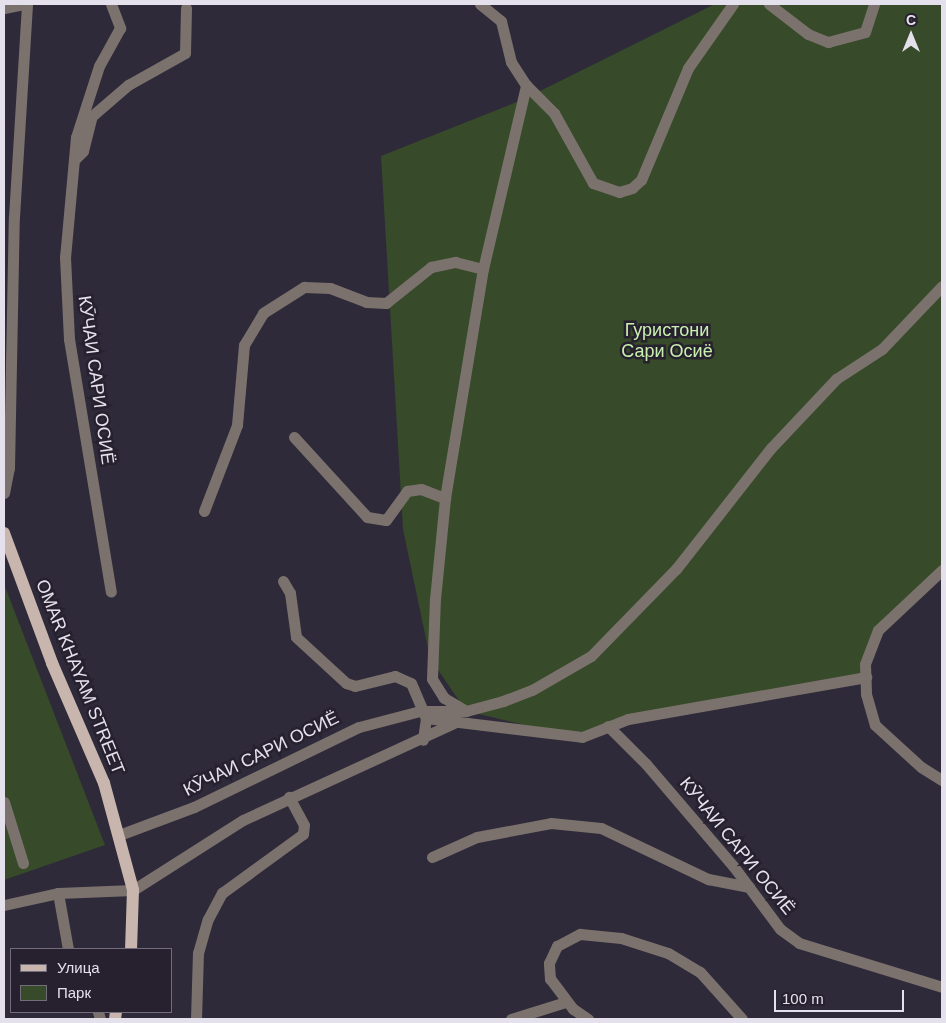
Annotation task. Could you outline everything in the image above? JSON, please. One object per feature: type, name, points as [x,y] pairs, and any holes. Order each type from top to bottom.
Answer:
[{"type":"main road","name":"OMAR KHAYAM STREET","points":[[4,533],[52,662],[101,773],[133,890],[131,948]]},
{"type":"street","points":[[4,8],[25,4],[14,216],[9,468],[4,493]]},
{"type":"street","name":"КӮЧАИ САРИ ОСИЁ","points":[[111,4],[120,28],[89,92],[74,160],[64,258],[69,339],[111,592]]},
{"type":"street","points":[[480,4],[501,20],[511,62],[526,85],[554,113],[593,183],[618,192],[632,188],[641,180],[688,68],[733,4]]},
{"type":"street","points":[[769,4],[808,34],[828,42],[864,32],[874,4]]},
{"type":"street","points":[[74,160],[83,151],[92,116],[128,85],[185,53],[186,8]]},
{"type":"street","points":[[466,711],[444,698],[432,680],[445,498],[482,269],[526,85]]},
{"type":"street","points":[[204,511],[237,425],[244,345],[263,314],[304,287],[330,288],[366,302],[386,303],[431,267],[455,262],[482,269]]},
{"type":"street","points":[[423,714],[466,711],[532,690],[591,656],[676,569],[771,448],[836,379],[882,349],[942,286]]},
{"type":"street","points":[[294,437],[367,517],[386,520],[408,491],[414,489],[445,498]]},
{"type":"street","points":[[942,570],[878,630],[865,664],[875,725],[921,767],[942,780]]},
{"type":"street","points":[[283,581],[301,644],[349,685],[395,676],[406,679],[423,714],[423,740]]},
{"type":"street","name":"КӮЧАИ САРИ ОСИЁ","points":[[119,835],[194,807],[359,727],[423,714],[454,723],[568,738],[608,726],[866,677]]},
{"type":"street","points":[[4,905],[58,893],[133,890],[200,845],[289,797],[423,740],[454,723]]},
{"type":"street","name":"КӮЧАИ САРИ ОСИЁ","points":[[608,726],[646,764],[749,887],[780,929],[799,943],[942,987]]},
{"type":"street","points":[[196,1019],[198,953],[208,919],[222,893],[243,875],[303,834],[304,825],[289,797]]},
{"type":"street","points":[[4,802],[23,863]]},
{"type":"street","points":[[432,857],[477,837],[551,823],[601,828],[708,878],[749,887]]},
{"type":"street","points":[[58,893],[68,948]]},
{"type":"street","points":[[588,1019],[566,1002],[550,979],[549,963],[557,946],[570,936],[600,934],[668,953],[700,972],[742,1019]]},
{"type":"street","points":[[511,1019],[566,1002]]},
{"type":"green space","name":"Гуристони Сари Осиё","points":[[715,4],[942,4],[942,570],[878,630],[866,677],[628,719],[574,737],[466,711],[430,658],[403,529],[381,156],[522,100]]},
{"type":"green space","points":[[4,584],[105,845],[4,880]]}]
